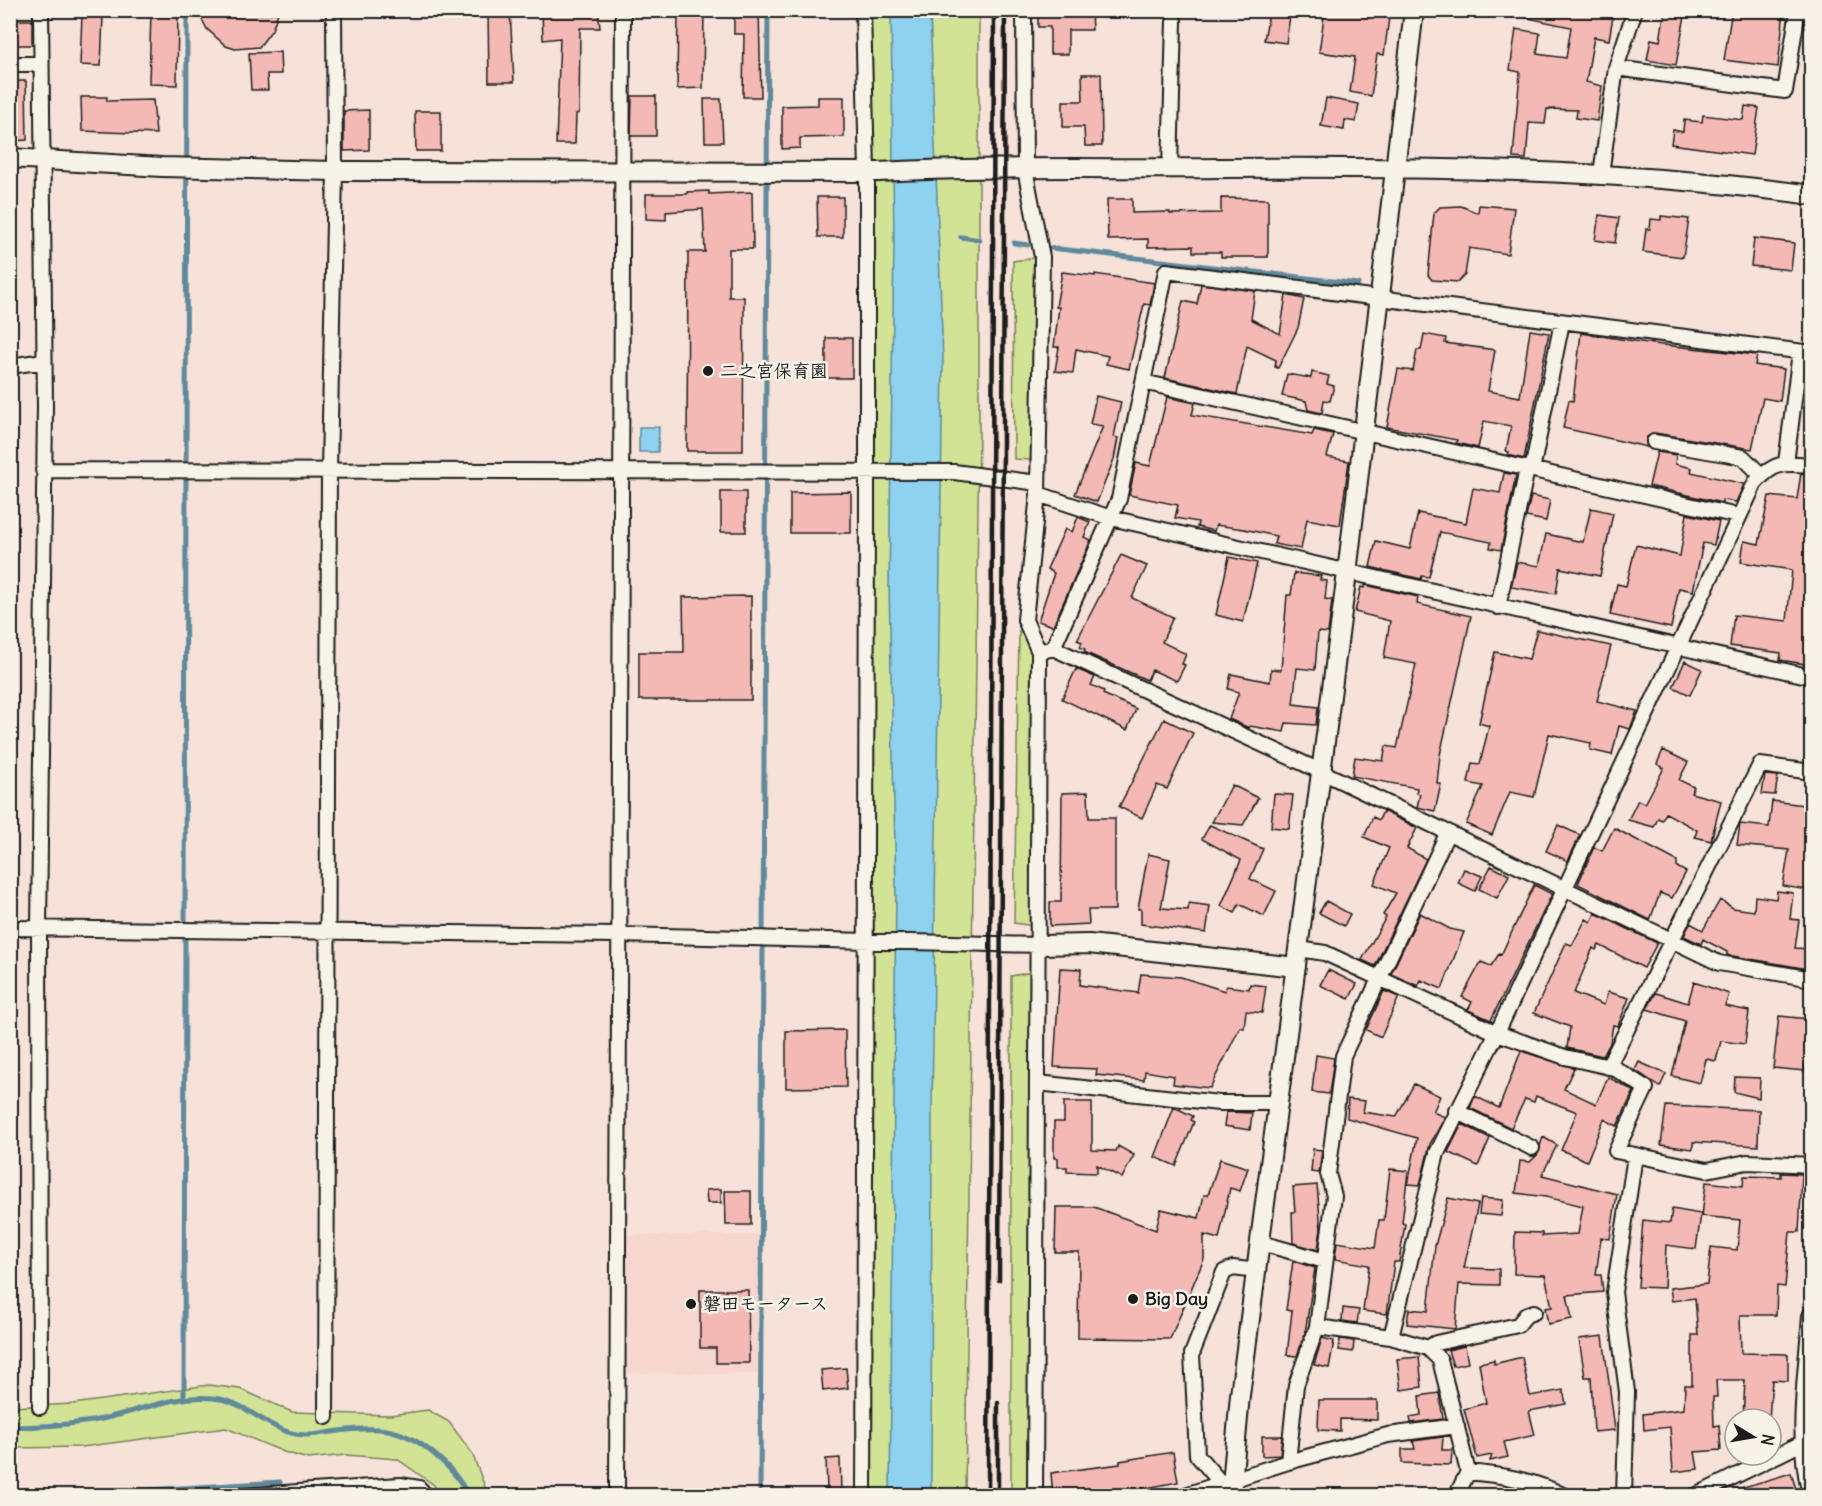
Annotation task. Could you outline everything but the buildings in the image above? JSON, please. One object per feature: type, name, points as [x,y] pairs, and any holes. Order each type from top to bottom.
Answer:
[{"type":"street","points":[[40,1407],[39,929],[44,361],[41,10]]},
{"type":"street","points":[[326,1417],[326,933],[329,470],[335,171],[334,10]]},
{"type":"street","points":[[616,1496],[623,10]]},
{"type":"street","points":[[863,10],[873,172],[871,943],[864,1496]]},
{"type":"street","points":[[1024,10],[1025,169],[1042,257],[1038,489],[1024,620],[1039,652],[1035,1496]]},
{"type":"street","points":[[1228,1486],[1280,1103],[1320,771],[1347,573],[1414,10]]},
{"type":"street","points":[[1601,174],[1616,68],[1635,10]]},
{"type":"street","points":[[1616,68],[1785,91],[1798,10]]},
{"type":"street","points":[[1170,169],[1174,21]]},
{"type":"street","points":[[10,64],[41,64]]},
{"type":"street","points":[[10,158],[189,168],[335,171],[873,172],[956,168],[1396,168],[1689,179],[1812,195]]},
{"type":"street","points":[[1053,648],[1119,499],[1166,271],[1806,353],[1786,463]]},
{"type":"street","points":[[1497,607],[1562,322]]},
{"type":"street","points":[[10,366],[44,361]]},
{"type":"street","points":[[1143,381],[1738,516]]},
{"type":"street","points":[[1654,442],[1743,457],[1762,476]]},
{"type":"street","points":[[1391,1337],[1437,1153],[1497,1033],[1738,516],[1762,476],[1782,462],[1812,465]]},
{"type":"street","points":[[43,470],[954,472],[1038,489],[1111,518],[1812,677]]},
{"type":"street","points":[[1039,652],[1053,648],[1320,771],[1719,963],[1812,979]]},
{"type":"street","points":[[1608,1067],[1760,765],[1812,772]]},
{"type":"street","points":[[1288,1462],[1296,1385],[1317,1327],[1334,1196],[1328,1174],[1343,1056],[1448,832]]},
{"type":"street","points":[[10,928],[619,935],[871,943],[1089,944],[1297,958],[1325,953],[1497,1033],[1565,1058],[1608,1067],[1646,1088],[1616,1151],[1707,1170],[1747,1162],[1812,1165]]},
{"type":"street","points":[[1038,1083],[1219,1103],[1280,1103]]},
{"type":"street","points":[[1456,1111],[1532,1148]]},
{"type":"street","points":[[1624,1496],[1627,1392],[1614,1292],[1635,1156]]},
{"type":"street","points":[[1261,1243],[1325,1261]]},
{"type":"street","points":[[1228,1486],[1197,1455],[1192,1354],[1224,1272],[1233,1268],[1257,1271]]},
{"type":"street","points":[[1428,1348],[1436,1342],[1518,1325],[1526,1315],[1534,1312]]},
{"type":"street","points":[[1812,1316],[1805,1467],[1812,1494]]},
{"type":"street","points":[[1317,1327],[1391,1337],[1428,1348],[1440,1360],[1468,1472],[1456,1496]]},
{"type":"street","points":[[1182,1496],[1228,1486],[1288,1462],[1388,1435],[1457,1426]]},
{"type":"street","points":[[1695,1496],[1807,1437]]},
{"type":"street","points":[[1468,1472],[1515,1478],[1541,1485],[1565,1496]]},
{"type":"street","points":[[240,1496],[400,1485],[419,1488],[426,1496]]},
{"type":"shaded area","name":"磐田モータース","points":[[625,1235],[759,1235],[757,1374],[624,1373]]},
{"type":"green space","points":[[863,11],[979,11],[979,432],[965,1495],[865,1495]]},
{"type":"green space","points":[[1034,258],[1031,460],[1014,459],[1013,261]]},
{"type":"green space","points":[[1019,631],[1039,652],[1033,926],[1014,923]]},
{"type":"green space","points":[[1033,972],[1027,1495],[1011,1496],[1011,976]]},
{"type":"green space","points":[[209,1385],[240,1389],[292,1412],[390,1415],[428,1410],[449,1422],[472,1453],[488,1495],[438,1495],[434,1485],[397,1459],[346,1455],[308,1459],[284,1452],[226,1428],[81,1447],[11,1448],[10,1407],[73,1404]]},
{"type":"water","points":[[891,11],[930,11],[943,360],[932,1108],[931,1496],[890,1495],[896,888],[889,587],[894,241]]},
{"type":"water","points":[[639,427],[659,427],[658,452],[639,452]]},
{"type":"waterway","points":[[184,1399],[187,10]]},
{"type":"waterway","points":[[760,1496],[768,10]]},
{"type":"waterway","points":[[961,237],[980,240]]},
{"type":"waterway","points":[[1014,243],[1028,245]]},
{"type":"waterway","points":[[1051,248],[1358,284]]},
{"type":"waterway","points":[[10,1427],[51,1426],[92,1421],[183,1399],[213,1398],[234,1403],[271,1424],[296,1434],[312,1435],[374,1429],[410,1437],[422,1444],[449,1468],[468,1496]]},
{"type":"waterway","points":[[51,1496],[280,1482]]},
{"type":"railway","points":[[988,1496],[994,10]]},
{"type":"railway","points":[[999,1280],[1005,10]]},
{"type":"railway","points":[[998,1403],[998,1496]]},
{"type":"place","name":"二之宮保育園","points":[[708,371]]},
{"type":"place","name":"Big Day","points":[[1133,1299]]},
{"type":"place","name":"磐田モータース","points":[[691,1304]]}]
